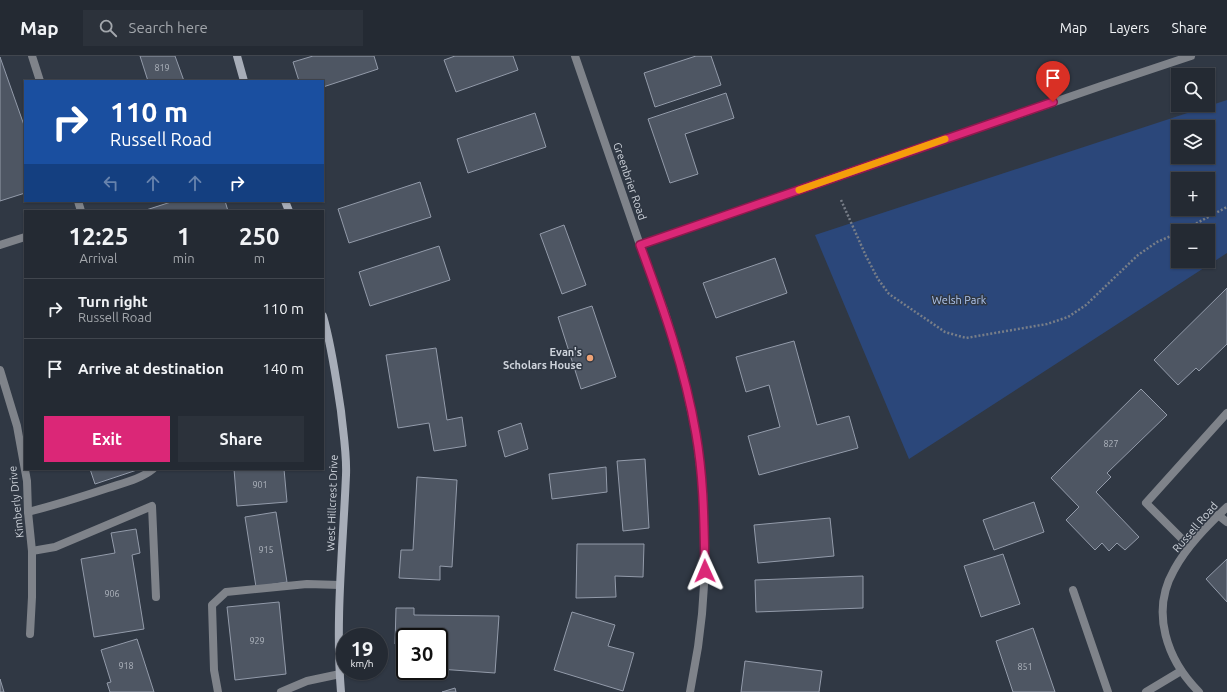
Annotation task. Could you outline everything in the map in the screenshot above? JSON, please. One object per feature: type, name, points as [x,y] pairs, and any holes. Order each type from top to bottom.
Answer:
[{"type":"street","points":[[32,56],[40,80]]},
{"type":"street","points":[[237,56],[244,80]]},
{"type":"street","name":"Greenbrier Road","points":[[575,56],[665,313],[682,369],[696,434],[703,491],[705,571],[702,614],[696,661],[690,692]]},
{"type":"street","points":[[640,245],[1191,56]]},
{"type":"street","points":[[0,245],[24,237]]},
{"type":"street","name":"West Hillcrest Drive","points":[[324,321],[336,375],[344,435],[346,466],[339,628]]},
{"type":"street","name":"Kimberly Drive","points":[[0,370],[17,426],[24,464]]},
{"type":"street","points":[[1189,546],[1146,503],[1227,413]]},
{"type":"street","name":"Kimberly Drive","points":[[25,470],[32,551],[30,634]]},
{"type":"street","points":[[28,512],[135,479],[149,473],[152,470]]},
{"type":"street","points":[[32,551],[55,547],[152,506],[156,597]]},
{"type":"street","name":"Russell Road","points":[[1199,692],[1181,671],[1165,637],[1162,609],[1164,594],[1173,570],[1189,546],[1227,507]]},
{"type":"street","points":[[1218,515],[1227,522]]},
{"type":"street","points":[[218,692],[214,670],[212,605],[226,592],[307,584],[340,585]]},
{"type":"street","points":[[1073,590],[1108,692]]},
{"type":"street","points":[[1146,692],[1181,671]]},
{"type":"street","points":[[281,692],[307,682],[336,675]]},
{"type":"street","name":"West Hillcrest Drive","points":[[340,680],[341,692]]},
{"type":"path","points":[[841,200],[866,256],[878,279],[890,294],[945,332],[966,338],[1047,324],[1068,317],[1086,305],[1138,255],[1157,242],[1171,236]]},
{"type":"path","points":[[1195,224],[1227,207]]},
{"type":"green space","name":"Welsh Park","points":[[1227,100],[1227,253],[1215,261],[1215,224],[1171,224],[1171,268],[1204,268],[909,459],[815,235],[1190,112],[1215,112],[1215,104]]},
{"type":"building","points":[[140,56],[175,56],[184,80],[148,80]]},
{"type":"building","points":[[313,56],[374,56],[378,69],[324,87],[324,80],[299,80],[293,62]]},
{"type":"building","points":[[455,56],[513,56],[518,70],[456,92],[444,60]]},
{"type":"building","points":[[696,56],[711,56],[721,85],[655,107],[644,73]]},
{"type":"building","points":[[0,57],[24,125],[24,193],[0,201]]},
{"type":"building","points":[[726,93],[734,118],[685,134],[698,174],[670,183],[648,119]]},
{"type":"building","points":[[535,113],[546,147],[468,173],[457,139]]},
{"type":"building","points":[[420,182],[431,217],[349,243],[338,209]]},
{"type":"building","points":[[171,202],[225,202],[228,210],[146,210]]},
{"type":"building","points":[[564,225],[586,285],[562,294],[540,234]]},
{"type":"building","points":[[439,246],[450,280],[370,306],[359,272]]},
{"type":"building","points":[[775,258],[787,293],[716,318],[703,283]]},
{"type":"building","points":[[1227,288],[1227,344],[1199,371],[1196,368],[1178,385],[1154,360]]},
{"type":"building","name":"Evan's Scholars House","points":[[592,306],[616,377],[581,389],[558,317]]},
{"type":"building","points":[[794,341],[817,425],[849,416],[858,448],[759,475],[748,436],[780,427],[769,385],[746,392],[736,357]]},
{"type":"building","points":[[436,348],[447,420],[462,417],[466,446],[434,451],[429,423],[398,428],[386,355]]},
{"type":"building","points":[[1141,389],[1167,415],[1107,473],[1111,477],[1096,492],[1139,537],[1125,550],[1117,543],[1109,551],[1102,543],[1095,550],[1066,520],[1079,507],[1051,478]]},
{"type":"building","points":[[521,423],[528,449],[505,457],[498,431]]},
{"type":"building","points":[[645,459],[649,528],[623,531],[617,461]]},
{"type":"building","points":[[606,467],[607,492],[552,499],[549,474]]},
{"type":"building","points":[[90,470],[137,470],[95,484]]},
{"type":"building","points":[[234,470],[284,470],[287,502],[237,506]]},
{"type":"building","points":[[417,477],[457,480],[452,567],[440,566],[440,580],[399,578],[401,550],[413,550]]},
{"type":"building","points":[[1034,502],[1044,532],[994,550],[983,520]]},
{"type":"building","points":[[276,512],[287,582],[256,587],[245,517]]},
{"type":"building","points":[[830,518],[834,556],[758,563],[754,525]]},
{"type":"building","points":[[136,529],[140,553],[132,555],[144,629],[94,637],[81,559],[115,553],[111,533]]},
{"type":"building","points":[[577,544],[644,544],[643,577],[615,576],[616,597],[576,598]]},
{"type":"building","points":[[1003,554],[1020,604],[981,617],[964,566]]},
{"type":"building","points":[[1227,559],[1227,602],[1206,579]]},
{"type":"building","points":[[863,576],[863,608],[756,612],[755,580]]},
{"type":"building","points":[[279,602],[286,674],[235,680],[227,607]]},
{"type":"building","points":[[396,608],[414,608],[414,615],[499,616],[495,673],[448,670],[448,628],[396,628],[395,644]]},
{"type":"building","points":[[572,612],[615,625],[608,646],[634,653],[623,691],[554,670]]},
{"type":"building","points":[[1033,628],[1055,692],[1013,692],[996,641]]},
{"type":"building","points":[[137,639],[154,692],[110,692],[107,683],[111,682],[101,650]]},
{"type":"building","points":[[745,661],[822,671],[819,692],[741,692]]},
{"type":"building","points":[[0,679],[4,692],[0,692]]},
{"type":"building","points":[[455,688],[456,692],[442,692]]},
{"type":"slow traffic","points":[[799,190],[945,139]]},
{"type":"place","name":"Evan's Scholars House","points":[[590,358]]},
{"type":"route","points":[[705,571],[703,491],[696,434],[682,369],[665,313],[640,245],[1053,102]]}]
